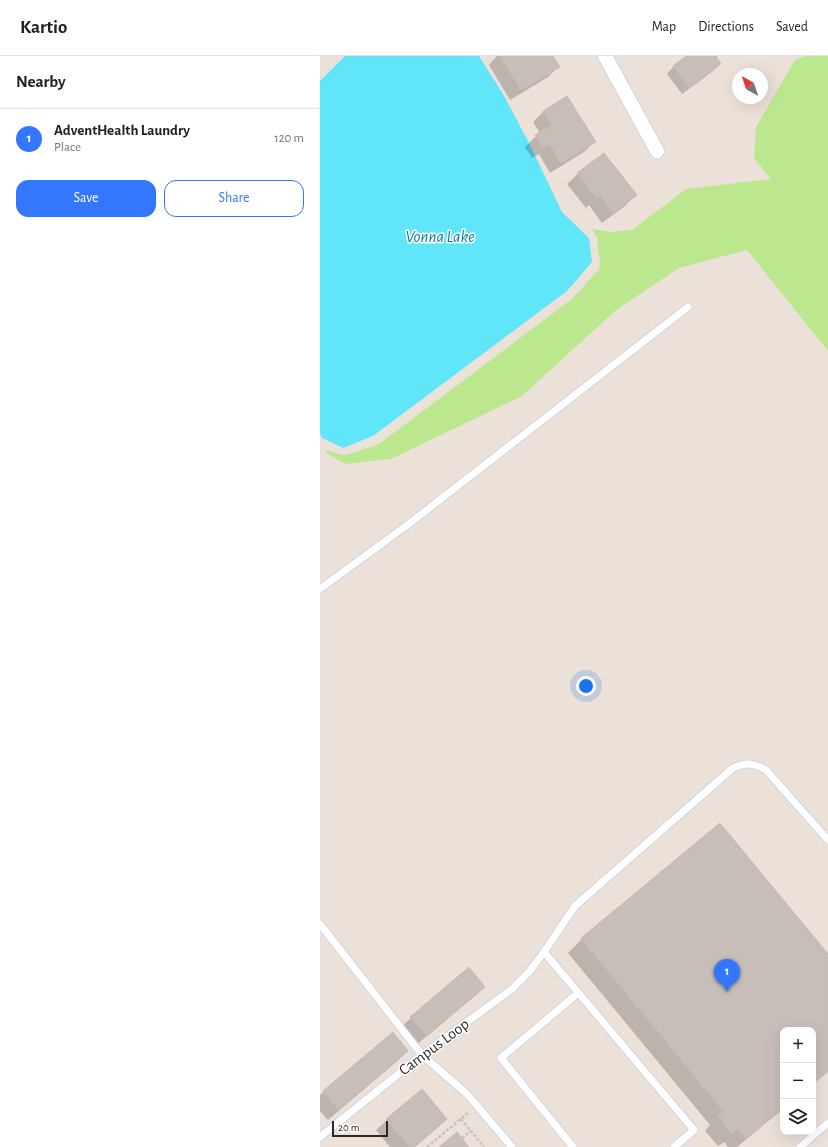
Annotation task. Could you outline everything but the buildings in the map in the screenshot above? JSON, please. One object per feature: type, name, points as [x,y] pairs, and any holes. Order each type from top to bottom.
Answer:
[{"type":"street","points":[[609,58],[657,151]]},
{"type":"lane","points":[[320,589],[410,523],[688,307]]},
{"type":"lane","name":"Campus Loop","points":[[320,1137],[422,1055],[512,989],[529,972],[575,906],[733,768],[742,764],[755,764],[766,770],[828,840]]},
{"type":"lane","points":[[320,924],[422,1055],[467,1094],[512,1147]]},
{"type":"lane","points":[[544,952],[694,1130],[674,1147]]},
{"type":"lane","points":[[573,1147],[501,1058],[578,993]]},
{"type":"lane","points":[[800,1147],[828,1124]]},
{"type":"path","points":[[427,1147],[478,1106]]},
{"type":"path","points":[[461,1119],[484,1147]]},
{"type":"path","points":[[462,1138],[471,1131]]},
{"type":"green space","points":[[806,56],[828,56],[828,351],[747,250],[679,268],[616,310],[522,396],[391,459],[345,464],[328,454],[325,449],[344,456],[379,444],[573,298],[599,269],[600,264],[597,238],[592,229],[610,232],[632,230],[686,189],[771,179],[754,158],[756,127],[795,60]]},
{"type":"water","name":"Vonna Lake","points":[[345,56],[479,56],[503,94],[528,141],[562,212],[589,238],[592,262],[567,291],[373,436],[343,448],[322,438],[320,434],[320,81]]},
{"type":"place","name":"AdventHealth Laundry","points":[[727,992]]}]
